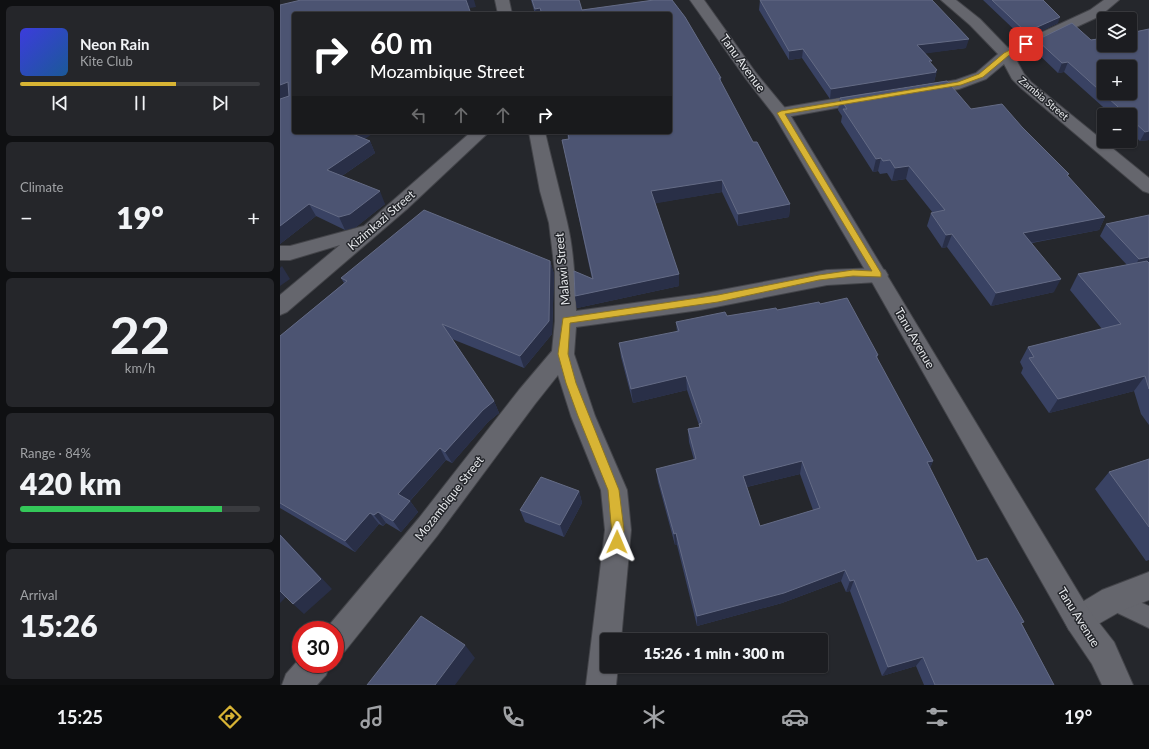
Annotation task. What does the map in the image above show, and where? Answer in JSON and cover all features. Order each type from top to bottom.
[{"type":"street","points":[[502,0],[505,12]]},
{"type":"street","name":"Tanu Avenue","points":[[697,0],[751,76],[781,113],[878,275],[1079,620],[1103,653],[1118,685]]},
{"type":"street","name":"Zambia Street","points":[[948,0],[975,22],[1006,54],[1017,76],[1026,85],[1110,153],[1149,187]]},
{"type":"street","points":[[908,92],[959,84],[981,76],[1006,54],[1095,13],[1112,0]]},
{"type":"street","points":[[781,113],[887,95]]},
{"type":"street","name":"Kizimkazi Street","points":[[280,307],[479,134]]},
{"type":"street","name":"Malawi Street","points":[[537,134],[549,191],[558,223],[565,272],[566,321],[563,354],[571,383],[583,416],[614,490],[618,530],[601,685]]},
{"type":"street","points":[[280,253],[290,253],[320,243],[369,231]]},
{"type":"street","points":[[566,321],[706,300],[819,278],[853,273],[878,275]]},
{"type":"street","name":"Mozambique Street","points":[[344,630],[428,527],[527,397],[563,354]]},
{"type":"street","points":[[1079,620],[1112,600],[1149,586]]},
{"type":"street","points":[[297,685],[308,673]]},
{"type":"lane","points":[[1112,600],[1149,617]]},
{"type":"building","points":[[301,0],[466,0],[470,12],[292,12],[292,134],[352,134],[370,141],[327,170],[380,191],[350,214],[339,217],[309,204],[280,226],[280,99],[289,96],[288,82],[280,85],[280,5]]},
{"type":"building","points":[[532,0],[579,0],[582,10],[654,0],[672,0],[685,17],[721,78],[719,78],[753,142],[757,142],[790,204],[738,214],[722,180],[651,191],[679,274],[575,296],[574,271],[593,279],[562,140],[569,139],[568,134],[672,134],[672,12],[541,12],[540,8],[535,9]]},
{"type":"building","points":[[760,0],[932,0],[969,39],[917,45],[932,61],[929,61],[937,70],[935,71],[936,72],[831,89],[803,49],[789,51]]},
{"type":"building","points":[[992,0],[1043,0],[1060,17],[1026,32]]},
{"type":"building","points":[[1072,23],[1091,40],[1097,39],[1097,52],[1137,52],[1137,32],[1149,29],[1149,131],[1145,132],[1137,125],[1137,108],[1119,108],[1110,100],[1137,100],[1137,60],[1097,60],[1097,88],[1068,62],[1062,63],[1037,40]]},
{"type":"building","points":[[947,81],[971,109],[1002,104],[1022,127],[1069,174],[1067,175],[1105,217],[1023,233],[1061,279],[996,293],[952,234],[946,235],[931,213],[945,210],[909,166],[895,168],[890,160],[883,161],[881,158],[876,159],[843,109],[847,109],[840,98]]},
{"type":"building","points":[[424,210],[550,261],[549,321],[520,356],[442,324],[494,401],[483,410],[445,452],[440,448],[398,494],[410,501],[393,521],[378,512],[374,515],[370,513],[345,541],[280,503],[280,336],[347,281],[341,278]]},
{"type":"building","points":[[1149,215],[1149,257],[1139,259],[1106,224]]},
{"type":"building","points":[[1147,261],[1149,263],[1149,389],[1145,376],[1058,399],[1029,358],[1034,357],[1028,347],[1121,324],[1078,274]]},
{"type":"building","points":[[847,298],[878,355],[876,356],[933,461],[927,462],[977,561],[987,558],[1024,622],[1021,623],[1054,685],[935,685],[923,657],[888,667],[854,580],[850,581],[845,570],[784,593],[697,616],[676,533],[674,534],[656,469],[696,459],[688,429],[700,427],[699,424],[702,423],[686,376],[631,389],[619,343],[679,331],[676,322],[725,312],[727,316],[776,308],[777,310],[819,302],[820,304]],"holes":[[[802,461],[820,508],[760,526],[743,476]]]},
{"type":"building","points":[[1149,459],[1149,527],[1109,472]]},
{"type":"building","points":[[541,477],[579,491],[560,525],[520,510]]},
{"type":"building","points":[[280,535],[321,579],[293,604],[280,591]]},
{"type":"building","points":[[421,616],[465,645],[435,685],[367,685]]},
{"type":"route","points":[[617,542],[618,530],[614,490],[583,416],[571,383],[563,354],[566,321],[743,294],[819,278],[853,273],[878,275],[781,113],[865,98],[959,84],[981,76],[1006,54],[1026,44]]}]
